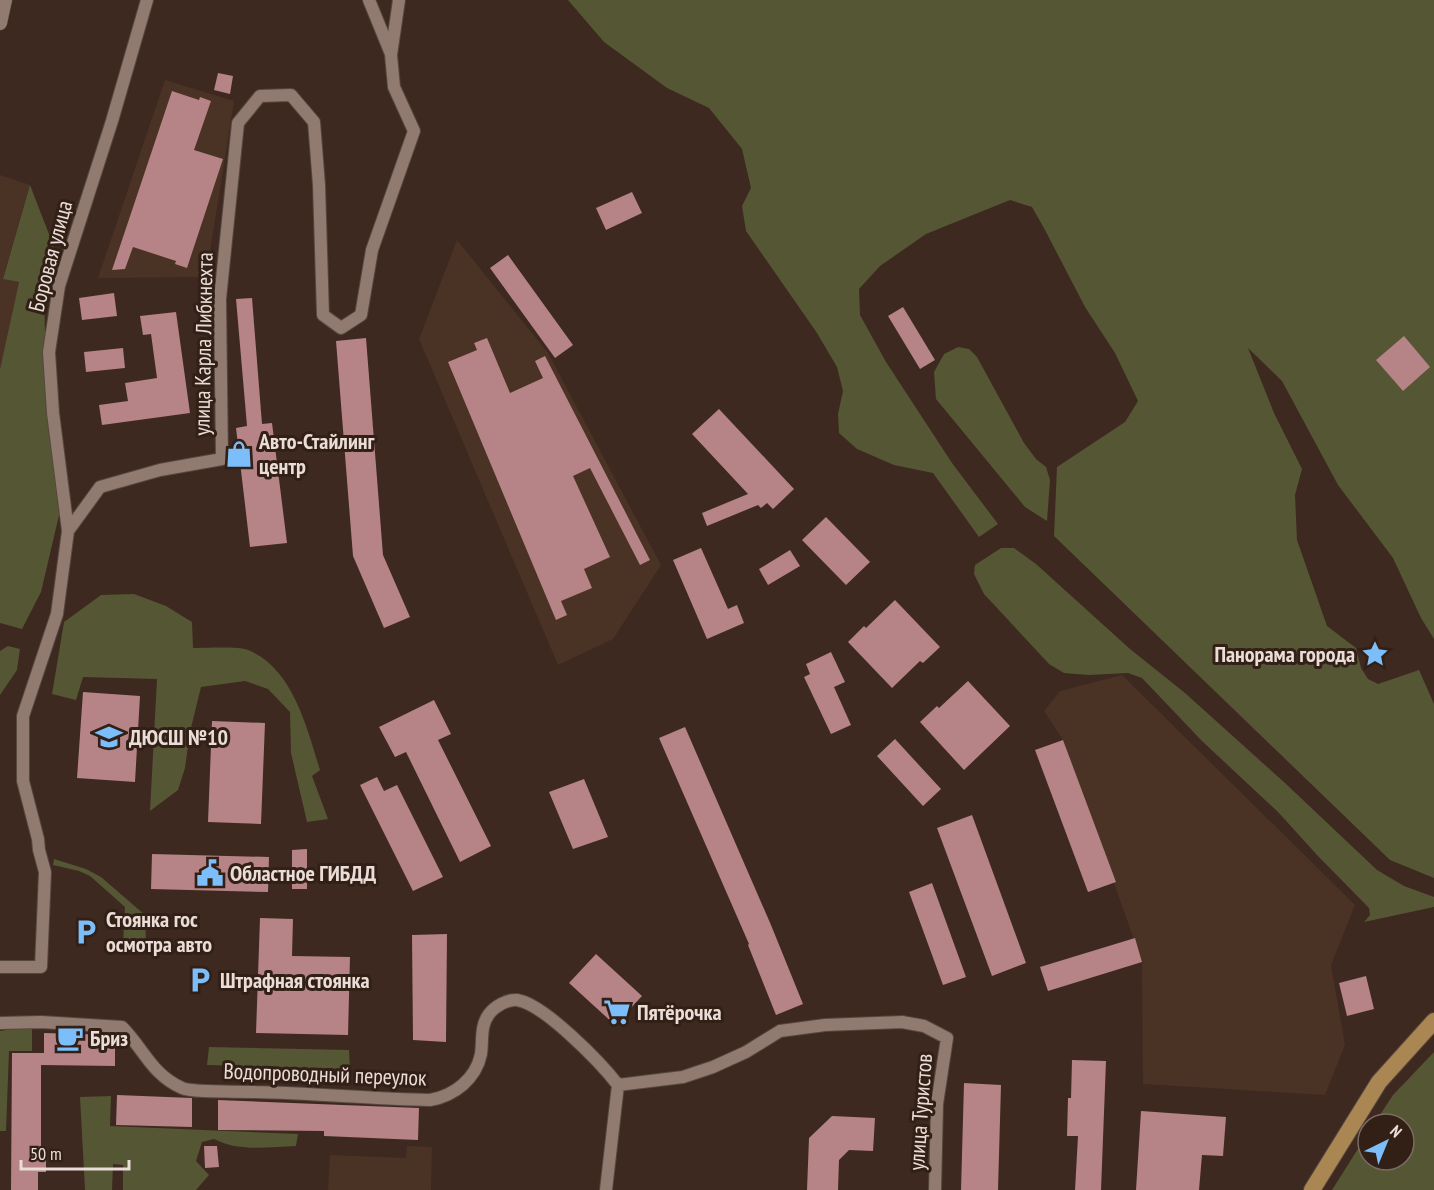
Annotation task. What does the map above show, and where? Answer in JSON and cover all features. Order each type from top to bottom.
[{"type":"main road","points":[[1312,1190],[1379,1082],[1434,1021]]},
{"type":"street","points":[[0,23],[6,0]]},
{"type":"street","name":"Боровая улица","points":[[68,531],[53,413],[49,352],[59,286],[109,131],[147,0]]},
{"type":"street","points":[[369,0],[391,55]]},
{"type":"street","points":[[391,55],[399,0]]},
{"type":"street","name":"улица Карла Либкнехта","points":[[0,967],[41,967],[45,872],[23,781],[23,716],[57,614],[68,531],[100,487],[160,470],[222,459],[220,299],[238,123],[260,96],[291,95],[314,122],[320,185],[323,315],[341,328],[361,315],[372,250],[414,131],[394,87],[391,55]]},
{"type":"street","name":"Водопроводный переулок","points":[[0,1023],[40,1022],[122,1027],[161,1076],[184,1089],[430,1100],[444,1098],[460,1088],[472,1074],[481,1054],[481,1036],[490,1013],[504,1002],[515,999],[533,1004],[604,1067],[618,1086]]},
{"type":"street","name":"улица Туристов","points":[[618,1086],[683,1077],[713,1067],[746,1052],[780,1031],[825,1025],[902,1022],[924,1026],[947,1038],[937,1104],[935,1190]]},
{"type":"street","points":[[606,1190],[618,1086]]},
{"type":"shaded area","points":[[165,80],[234,101],[206,277],[98,278]]},
{"type":"shaded area","points":[[0,175],[30,185],[3,278],[19,282],[0,369]]},
{"type":"shaded area","points":[[457,240],[548,353],[661,565],[613,639],[558,665],[419,339]]},
{"type":"shaded area","points":[[1122,675],[1355,905],[1331,965],[1345,1045],[1325,1095],[1143,1084],[1142,962],[1063,740],[1044,711],[1060,691]]},
{"type":"shaded area","points":[[407,1146],[432,1147],[431,1190],[328,1190],[330,1155],[406,1158]]},
{"type":"green space","points":[[568,0],[1434,0],[1434,639],[1421,618],[1393,558],[1338,485],[1282,381],[1248,348],[1274,413],[1302,469],[1295,495],[1297,540],[1327,626],[1356,648],[1361,668],[1368,679],[1378,684],[1419,670],[1434,704],[1434,878],[1390,860],[1054,536],[1057,467],[1125,422],[1138,401],[1115,353],[1085,307],[1032,207],[1010,200],[926,234],[880,266],[859,289],[860,315],[886,362],[952,463],[998,524],[979,537],[933,473],[894,465],[857,449],[839,433],[838,414],[843,391],[837,367],[817,333],[746,231],[742,206],[751,188],[742,149],[709,108],[667,88],[604,42]]},
{"type":"green space","points":[[30,185],[57,255],[44,286],[46,382],[60,511],[41,592],[22,629],[0,623],[0,369],[19,282],[3,279]]},
{"type":"green space","points":[[958,347],[969,349],[977,357],[1024,443],[1036,459],[1046,467],[1050,480],[1047,521],[1025,507],[936,399],[934,372],[944,354]]},
{"type":"green space","points":[[1001,548],[1014,548],[1036,564],[1130,649],[1185,693],[1377,870],[1404,886],[1434,897],[1434,907],[1364,922],[1370,915],[1369,908],[1278,812],[1202,741],[1142,678],[1128,673],[1089,675],[1064,673],[1049,664],[984,594],[974,574],[975,565]]},
{"type":"green space","points":[[134,594],[166,606],[192,622],[193,648],[248,650],[276,670],[296,701],[310,736],[320,770],[312,776],[328,819],[307,822],[291,753],[290,712],[268,689],[245,681],[201,687],[190,732],[185,768],[178,790],[150,811],[157,679],[83,677],[76,700],[52,694],[64,622],[101,595]]},
{"type":"green space","points":[[8,646],[20,649],[17,670],[0,695],[0,651]]},
{"type":"green space","points":[[54,859],[86,869],[101,877],[145,915],[146,943],[123,944],[125,907],[90,876],[53,865]]},
{"type":"green space","points":[[18,1028],[32,1029],[32,1051],[9,1051],[6,1131],[0,1131],[0,1031]]},
{"type":"green space","points":[[209,1047],[349,1050],[350,1069],[207,1065]]},
{"type":"green space","points":[[1434,1052],[1434,1190],[1332,1190],[1356,1152],[1356,1172],[1416,1172],[1416,1112],[1382,1112],[1393,1095]]},
{"type":"green space","points":[[111,1096],[110,1126],[298,1134],[296,1146],[244,1147],[214,1139],[202,1142],[196,1161],[209,1175],[196,1190],[123,1190],[123,1165],[113,1164],[112,1190],[85,1190],[80,1097]]},
{"type":"building","points":[[218,73],[233,76],[230,94],[214,90]]},
{"type":"building","points":[[172,91],[199,100],[200,97],[211,101],[194,150],[223,159],[187,268],[175,264],[176,261],[133,247],[125,269],[112,270]]},
{"type":"building","points":[[632,192],[642,213],[606,230],[596,208]]},
{"type":"building","points":[[508,255],[573,345],[555,358],[490,268]]},
{"type":"building","points":[[114,293],[117,316],[82,320],[79,298]]},
{"type":"building","points":[[252,298],[262,424],[272,423],[287,543],[250,547],[236,428],[247,426],[236,299]]},
{"type":"building","points":[[903,307],[935,360],[920,369],[888,316]]},
{"type":"building","points":[[176,312],[190,413],[102,425],[99,405],[128,401],[125,383],[157,378],[151,334],[143,335],[140,316]]},
{"type":"building","points":[[1404,336],[1430,367],[1403,391],[1376,360]]},
{"type":"building","points":[[366,338],[383,555],[410,617],[384,628],[353,556],[336,341]]},
{"type":"building","points":[[487,338],[510,393],[543,378],[535,361],[545,356],[650,560],[640,565],[590,468],[573,476],[610,557],[584,569],[592,588],[561,601],[567,615],[556,620],[448,362],[477,350],[474,343]]},
{"type":"building","points":[[123,348],[125,368],[86,372],[84,352]]},
{"type":"building","points":[[719,409],[794,489],[773,509],[767,503],[761,508],[758,505],[707,526],[702,513],[748,494],[692,434]]},
{"type":"building","points":[[826,517],[870,562],[846,585],[802,540]]},
{"type":"building","points":[[701,548],[728,609],[737,605],[744,623],[707,639],[673,560]]},
{"type":"building","points":[[790,550],[800,566],[768,585],[759,569]]},
{"type":"building","points":[[895,600],[940,647],[923,663],[920,661],[892,688],[848,642]]},
{"type":"building","points":[[831,652],[845,682],[834,687],[851,725],[831,734],[804,677],[810,674],[806,664]]},
{"type":"building","points":[[968,681],[1010,726],[964,770],[920,722]]},
{"type":"building","name":"ДЮСШ №10","points":[[83,692],[140,696],[135,782],[77,778]]},
{"type":"building","points":[[434,700],[451,734],[438,740],[491,846],[460,862],[406,752],[395,757],[379,727]]},
{"type":"building","points":[[212,721],[265,723],[261,824],[208,822]]},
{"type":"building","points":[[685,727],[803,1004],[776,1015],[749,944],[659,738]]},
{"type":"building","points":[[895,739],[941,789],[923,806],[877,756]]},
{"type":"building","points":[[1063,740],[1116,882],[1088,892],[1035,750]]},
{"type":"building","points":[[377,777],[384,791],[397,785],[443,877],[413,891],[360,785]]},
{"type":"building","points":[[584,779],[608,837],[573,849],[549,792]]},
{"type":"building","points":[[972,815],[1026,963],[992,976],[937,828]]},
{"type":"building","points":[[307,849],[307,889],[292,889],[292,850]]},
{"type":"building","name":"Областное ГИБДД","points":[[152,854],[269,857],[268,892],[151,889]]},
{"type":"building","points":[[932,883],[966,977],[943,985],[909,892]]},
{"type":"building","points":[[260,918],[293,919],[292,956],[350,957],[348,1035],[256,1033]]},
{"type":"building","points":[[447,934],[446,1042],[413,1040],[412,935]]},
{"type":"building","points":[[1135,938],[1142,962],[1048,991],[1040,967]]},
{"type":"building","points":[[596,954],[642,996],[615,1025],[569,983]]},
{"type":"building","points":[[1366,976],[1374,1009],[1347,1016],[1339,983]]},
{"type":"building","points":[[44,1033],[115,1035],[115,1066],[41,1065],[41,1148],[46,1148],[46,1172],[38,1172],[38,1190],[11,1190],[12,1053],[44,1053]]},
{"type":"building","points":[[1072,1060],[1106,1061],[1101,1190],[1075,1190],[1078,1136],[1067,1136]]},
{"type":"building","points":[[964,1083],[1001,1085],[998,1190],[961,1190]]},
{"type":"building","points":[[117,1095],[192,1098],[192,1127],[116,1125]]},
{"type":"building","points":[[218,1100],[419,1108],[418,1140],[324,1136],[324,1131],[218,1130]]},
{"type":"building","points":[[1141,1111],[1226,1117],[1223,1156],[1202,1155],[1199,1190],[1136,1190]]},
{"type":"building","points":[[832,1116],[875,1118],[873,1151],[849,1150],[839,1160],[838,1190],[807,1190],[809,1138]]},
{"type":"building","points":[[204,1146],[217,1146],[219,1167],[205,1168]]},
{"type":"place","name":"Авто-Стайлинг центр","points":[[239,454]]},
{"type":"place","name":"Панорама города","points":[[1375,654]]},
{"type":"place","name":"ДЮСШ №10","points":[[109,737]]},
{"type":"place","name":"Областное ГИБДД","points":[[210,873]]},
{"type":"place","name":"Стоянка гос осмотра авто","points":[[86,932]]},
{"type":"place","name":"Штрафная стоянка","points":[[200,980]]},
{"type":"place","name":"Пятёрочка","points":[[617,1012]]},
{"type":"place","name":"Бриз","points":[[70,1038]]}]
